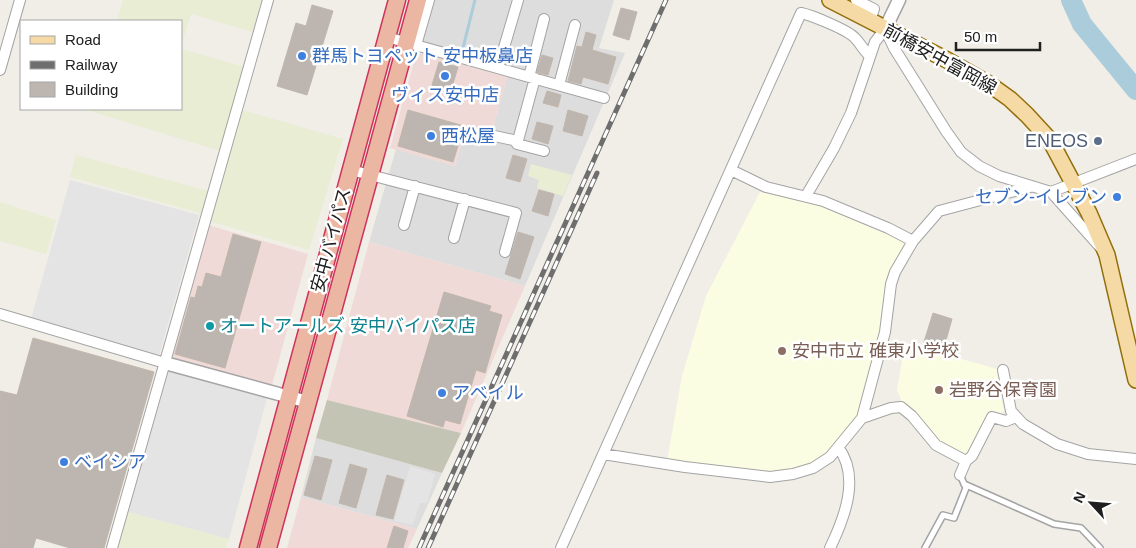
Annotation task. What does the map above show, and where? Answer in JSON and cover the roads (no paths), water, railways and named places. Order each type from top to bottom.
[{"type":"highway","name":"安中バイパス","points":[[248,548],[397,0]]},
{"type":"highway","name":"安中バイパス","points":[[268,548],[370,174],[411,44],[418,0]]},
{"type":"main road","name":"前橋安中富岡線","points":[[830,0],[990,84],[1010,99],[1050,140],[1074,182],[1107,255],[1136,380]]},
{"type":"street","points":[[0,70],[20,0]]},
{"type":"street","points":[[112,548],[268,0]]},
{"type":"street","points":[[411,44],[429,0]]},
{"type":"street","points":[[498,68],[518,0]]},
{"type":"street","points":[[856,0],[874,9],[870,20]]},
{"type":"street","points":[[806,196],[834,148],[851,113],[875,42],[885,29],[899,0]]},
{"type":"street","points":[[562,548],[800,13],[810,15],[854,36],[864,51],[870,56]]},
{"type":"street","points":[[518,142],[544,19]]},
{"type":"street","points":[[559,85],[575,25]]},
{"type":"street","points":[[885,29],[894,48],[961,152],[979,166],[999,176],[1051,192],[1107,255]]},
{"type":"street","points":[[386,37],[604,98]]},
{"type":"street","points":[[490,134],[544,151]]},
{"type":"street","points":[[1051,192],[1136,159]]},
{"type":"street","points":[[351,170],[516,214],[505,252]]},
{"type":"street","points":[[731,170],[766,187],[823,201],[888,228],[913,241]]},
{"type":"street","points":[[404,225],[415,186]]},
{"type":"street","points":[[603,454],[685,467],[770,477],[793,474],[813,468],[830,457],[862,418],[885,332],[891,284],[895,272],[913,241],[939,211],[1031,186]]},
{"type":"street","points":[[454,238],[465,199]]},
{"type":"street","points":[[0,314],[165,363],[308,402]]},
{"type":"street","points":[[1003,370],[1011,411],[1023,424],[1057,444],[1088,454],[1136,459]]},
{"type":"street","points":[[862,418],[890,408],[901,407],[912,416],[936,446],[966,461]]},
{"type":"street","points":[[962,479],[966,461],[972,456],[992,417],[1006,422],[1016,417]]},
{"type":"street","points":[[830,548],[842,522],[849,484],[845,456],[838,448]]},
{"type":"lane","points":[[925,548],[942,515],[954,518],[966,488],[962,479]]},
{"type":"lane","points":[[962,479],[1054,524],[1081,528],[1100,548]]},
{"type":"waterway","points":[[462,52],[475,0]]},
{"type":"waterway","points":[[1071,0],[1082,24],[1136,90]]},
{"type":"railway","points":[[419,548],[666,0]]},
{"type":"railway","points":[[428,548],[597,173]]},
{"type":"place","name":"群馬トヨペット 安中板鼻店","points":[[302,56]]},
{"type":"place","name":"ヴィス安中店","points":[[445,76]]},
{"type":"place","name":"西松屋","points":[[431,136]]},
{"type":"place","name":"ENEOS","points":[[1098,141]]},
{"type":"place","name":"セブン-イレブン","points":[[1117,197]]},
{"type":"place","name":"オートアールズ 安中バイパス店","points":[[210,326]]},
{"type":"place","name":"安中市立 碓東小学校","points":[[782,351]]},
{"type":"place","name":"岩野谷保育園","points":[[939,390]]},
{"type":"place","name":"アベイル","points":[[442,393]]},
{"type":"place","name":"ベイシア","points":[[64,462]]}]
